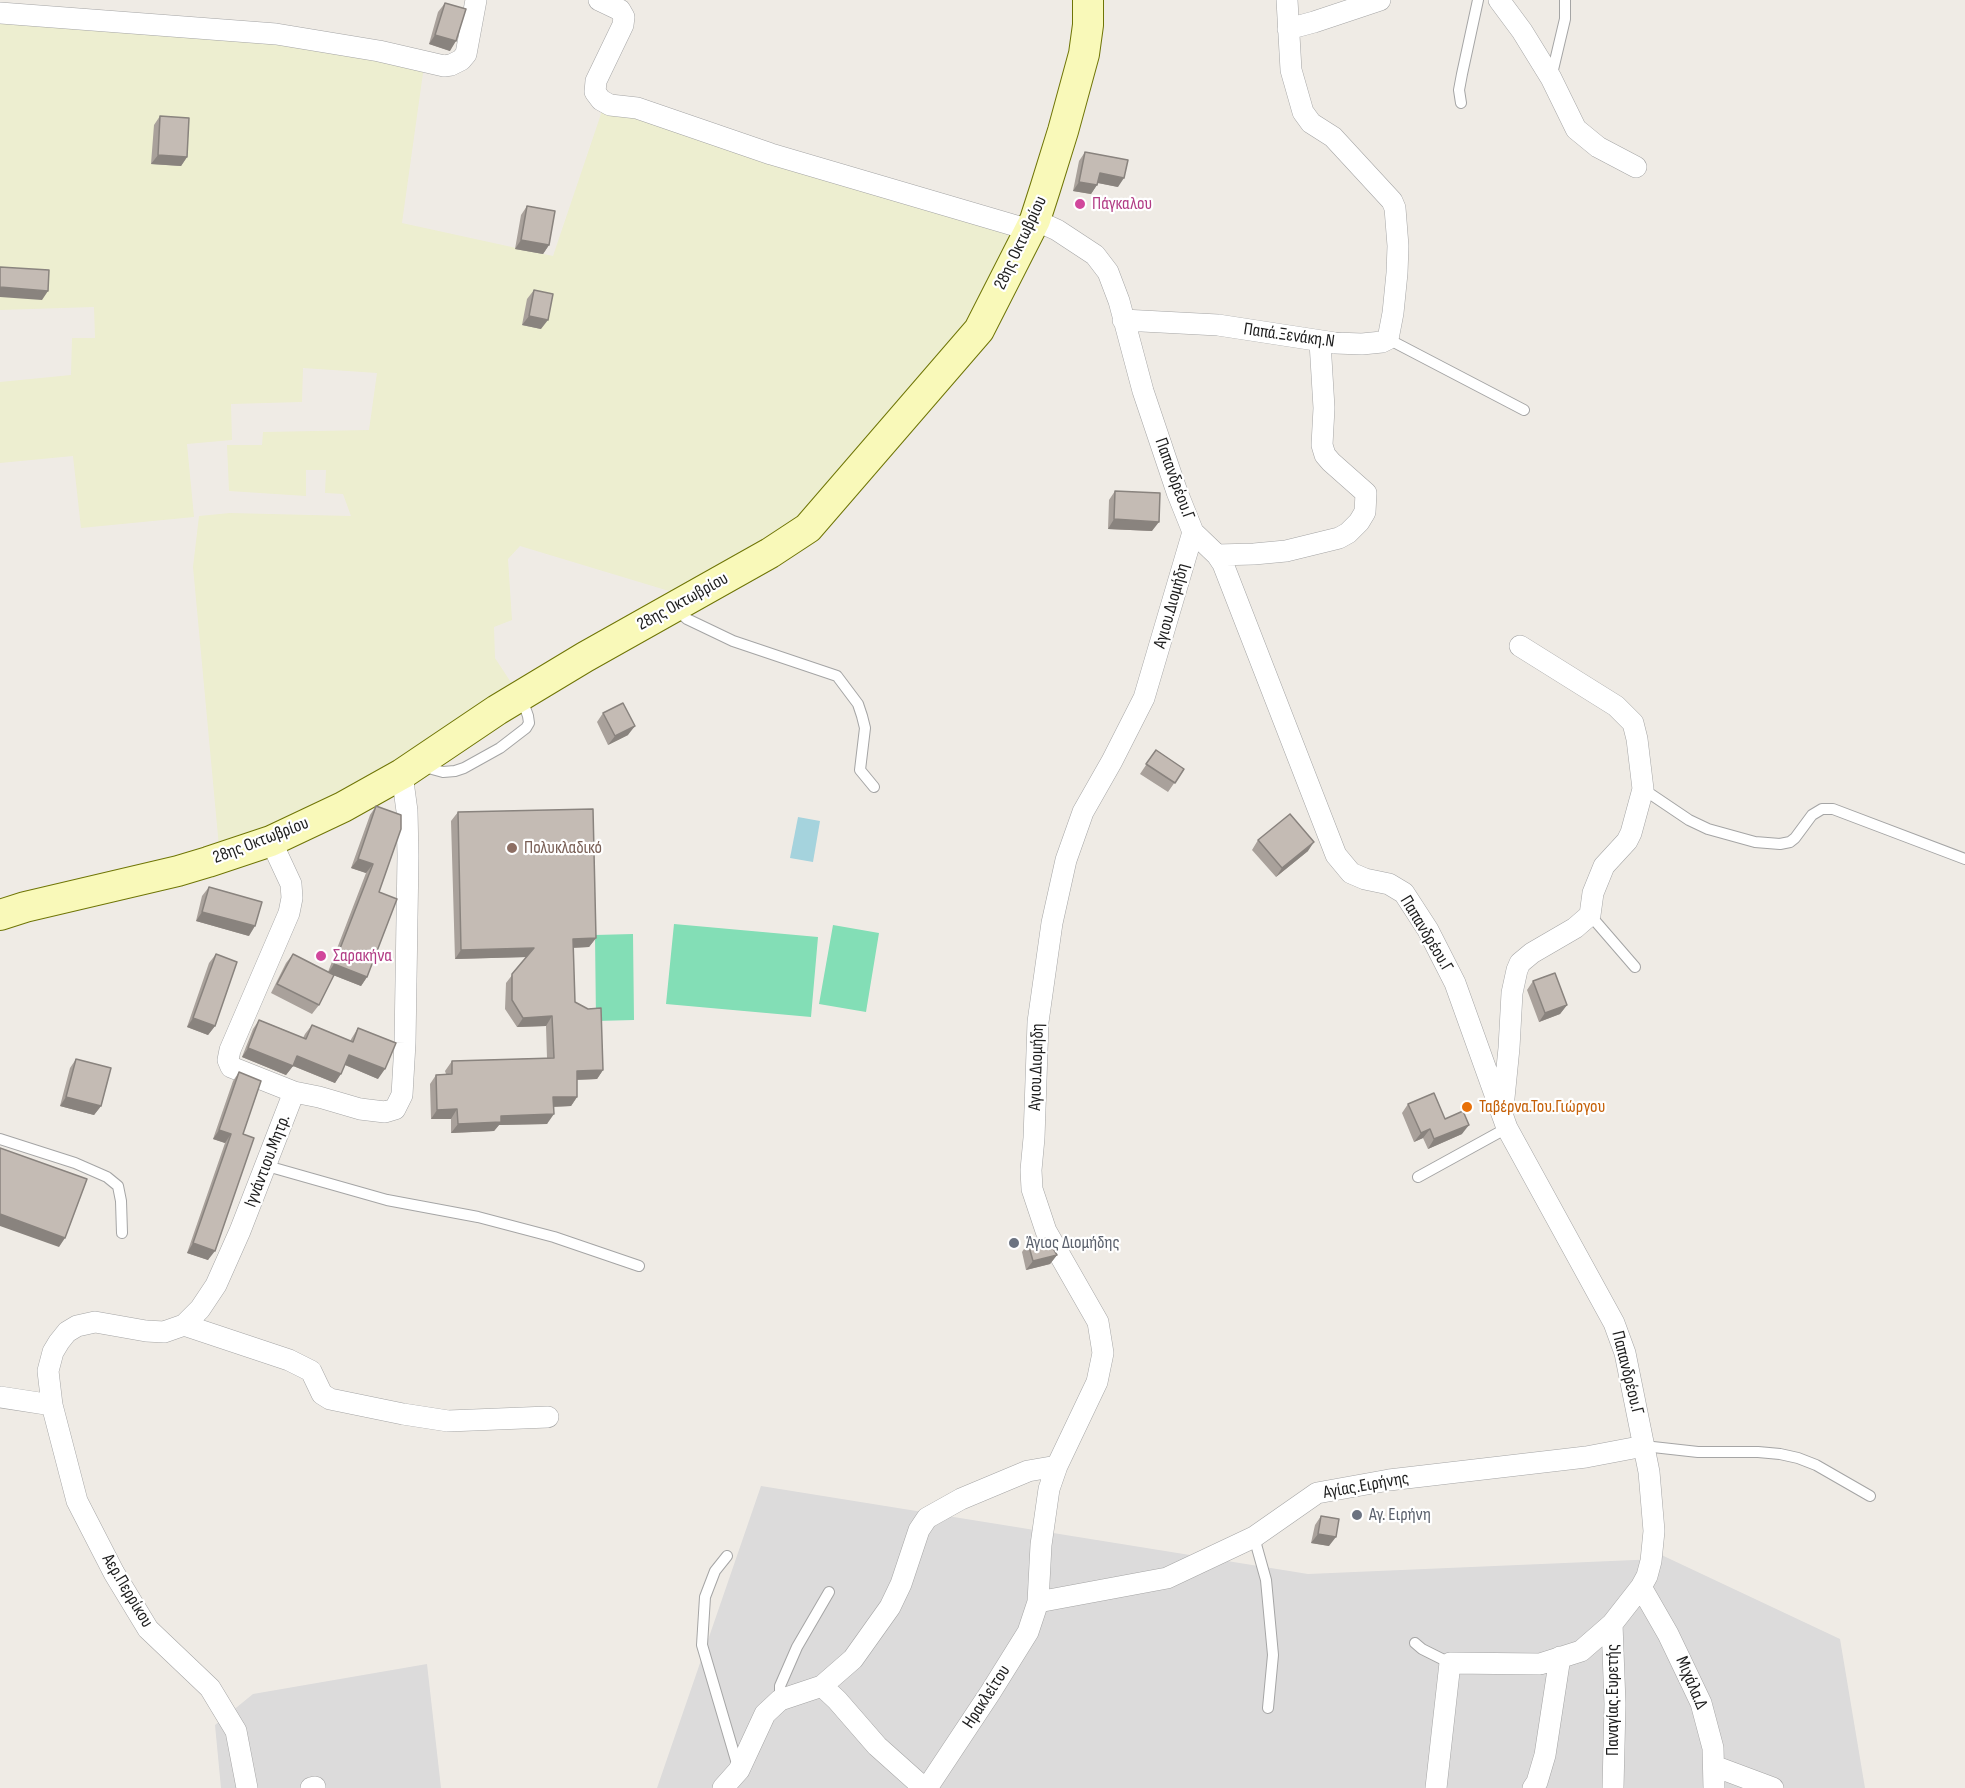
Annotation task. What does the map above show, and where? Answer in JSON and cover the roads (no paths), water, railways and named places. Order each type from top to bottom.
[{"type":"main road","name":"28ης Οκτωβρίου","points":[[0,915],[177,871],[271,841],[343,807],[409,770],[520,696],[770,553],[801,532],[817,518],[980,330],[1033,225],[1063,131],[1084,54],[1088,25],[1088,0]]},
{"type":"street","points":[[0,13],[276,34],[378,51],[444,66],[451,65],[466,54],[476,0]]},
{"type":"street","name":"Παπανδρέου.Γ","points":[[598,0],[620,10],[624,17],[623,26],[596,81],[595,92],[601,100],[610,105],[637,108],[771,154],[1057,230],[1103,263],[1112,279],[1143,391],[1177,492],[1193,532],[1223,564],[1336,855],[1351,873],[1400,890],[1412,903],[1455,983],[1505,1120],[1614,1323],[1625,1353],[1652,1494],[1654,1530],[1651,1561],[1641,1587]]},
{"type":"street","points":[[1287,0],[1291,70],[1303,112],[1317,127],[1333,137],[1392,201],[1395,208],[1398,237],[1397,273],[1388,339]]},
{"type":"street","points":[[1288,28],[1314,22],[1380,0]]},
{"type":"street","points":[[1499,0],[1551,78],[1576,129],[1598,147],[1636,167]]},
{"type":"street","name":"Παπά.Ξενάκη.Ν","points":[[1123,320],[1218,325],[1320,342],[1362,344],[1382,342],[1388,339]]},
{"type":"street","points":[[1217,555],[1286,551],[1338,538],[1348,533],[1365,512],[1366,493],[1330,462],[1322,445],[1324,408],[1320,342]]},
{"type":"street","name":"Αγιου.Διομήδη","points":[[1038,1602],[1038,1578],[1049,1489],[1057,1466],[1097,1382],[1103,1344],[1098,1322],[1046,1231],[1032,1189],[1038,1022],[1052,923],[1066,860],[1083,812],[1144,698],[1193,532]]},
{"type":"street","points":[[1505,1120],[1512,993],[1517,970],[1520,963],[1532,953],[1575,928],[1590,915],[1593,893],[1604,866],[1627,841],[1643,789],[1633,723],[1616,706],[1520,646]]},
{"type":"street","points":[[294,1092],[360,1109],[385,1112],[395,1109],[402,1095],[406,996],[409,770]]},
{"type":"street","name":"Ιγνάντιου.Μητρ.","points":[[184,1325],[200,1309],[216,1285],[267,1166],[294,1092],[231,1067],[228,1060],[230,1050],[289,913],[292,898],[291,884],[271,841]]},
{"type":"street","points":[[0,1397],[52,1405],[48,1371],[53,1352],[67,1332],[77,1326],[95,1322],[165,1332],[184,1325],[290,1360],[311,1371],[322,1394],[330,1399],[403,1414],[448,1420],[548,1417]]},
{"type":"street","name":"Αερ.Περρίκου","points":[[52,1405],[77,1501],[131,1604],[148,1629],[210,1688],[236,1731],[247,1788]]},
{"type":"street","name":"Αγίας.Ειρήνης","points":[[1038,1602],[1167,1578],[1254,1537],[1317,1493],[1389,1480],[1586,1457],[1644,1446]]},
{"type":"street","points":[[723,1788],[739,1770],[765,1714],[780,1700],[822,1686],[854,1659],[890,1607],[901,1584],[919,1530],[927,1518],[961,1499],[1028,1470],[1057,1466]]},
{"type":"street","name":"Παναγίας.Ευρετής","points":[[1612,1788],[1615,1704],[1612,1624],[1641,1587]]},
{"type":"street","name":"Μιχάλα.Δ","points":[[1641,1587],[1668,1634],[1701,1702],[1711,1739],[1714,1788]]},
{"type":"street","name":"Ηρακλείτου","points":[[925,1788],[990,1693],[1028,1632],[1038,1602]]},
{"type":"street","points":[[1436,1788],[1450,1663],[1540,1664],[1581,1651],[1612,1624]]},
{"type":"street","points":[[1533,1788],[1545,1755],[1560,1657]]},
{"type":"street","points":[[822,1686],[877,1746],[925,1788]]},
{"type":"street","points":[[1714,1766],[1773,1788]]},
{"type":"lane","points":[[1461,102],[1459,90],[1478,0]]},
{"type":"lane","points":[[1551,78],[1565,19],[1566,0]]},
{"type":"lane","points":[[1388,339],[1524,410]]},
{"type":"lane","points":[[674,607],[687,620],[733,641],[837,676],[858,704],[866,728],[860,770],[874,788]]},
{"type":"lane","points":[[1643,789],[1698,824],[1730,836],[1755,842],[1772,844],[1790,842],[1812,815],[1822,809],[1833,809],[1965,859]]},
{"type":"lane","points":[[1590,915],[1635,967]]},
{"type":"lane","points":[[1418,1177],[1505,1120]]},
{"type":"lane","points":[[0,1139],[75,1163],[107,1177],[118,1186],[122,1201],[122,1233]]},
{"type":"lane","points":[[267,1166],[387,1200],[478,1216],[554,1237],[639,1266]]},
{"type":"lane","points":[[1644,1446],[1698,1452],[1758,1452],[1789,1456],[1816,1465],[1870,1496]]},
{"type":"lane","points":[[1254,1537],[1266,1580],[1273,1655],[1268,1707]]},
{"type":"lane","points":[[727,1556],[715,1571],[705,1597],[702,1646],[739,1770]]},
{"type":"lane","points":[[780,1700],[780,1686],[797,1647],[830,1592]]},
{"type":"lane","points":[[1415,1643],[1450,1663]]},
{"type":"water","points":[[798,817],[820,821],[813,862],[790,858]]},
{"type":"place","name":"Πάγκαλου","points":[[1080,204]]},
{"type":"place","name":"Πολυκλαδικό","points":[[512,848]]},
{"type":"place","name":"Σαρακήνα","points":[[321,956]]},
{"type":"place","name":"Ταβέρνα.Του.Γιώργου","points":[[1467,1107]]},
{"type":"place","name":"Άγιος Διομήδης","points":[[1014,1243]]},
{"type":"place","name":"Αγ. Ειρήνη","points":[[1357,1515]]}]
